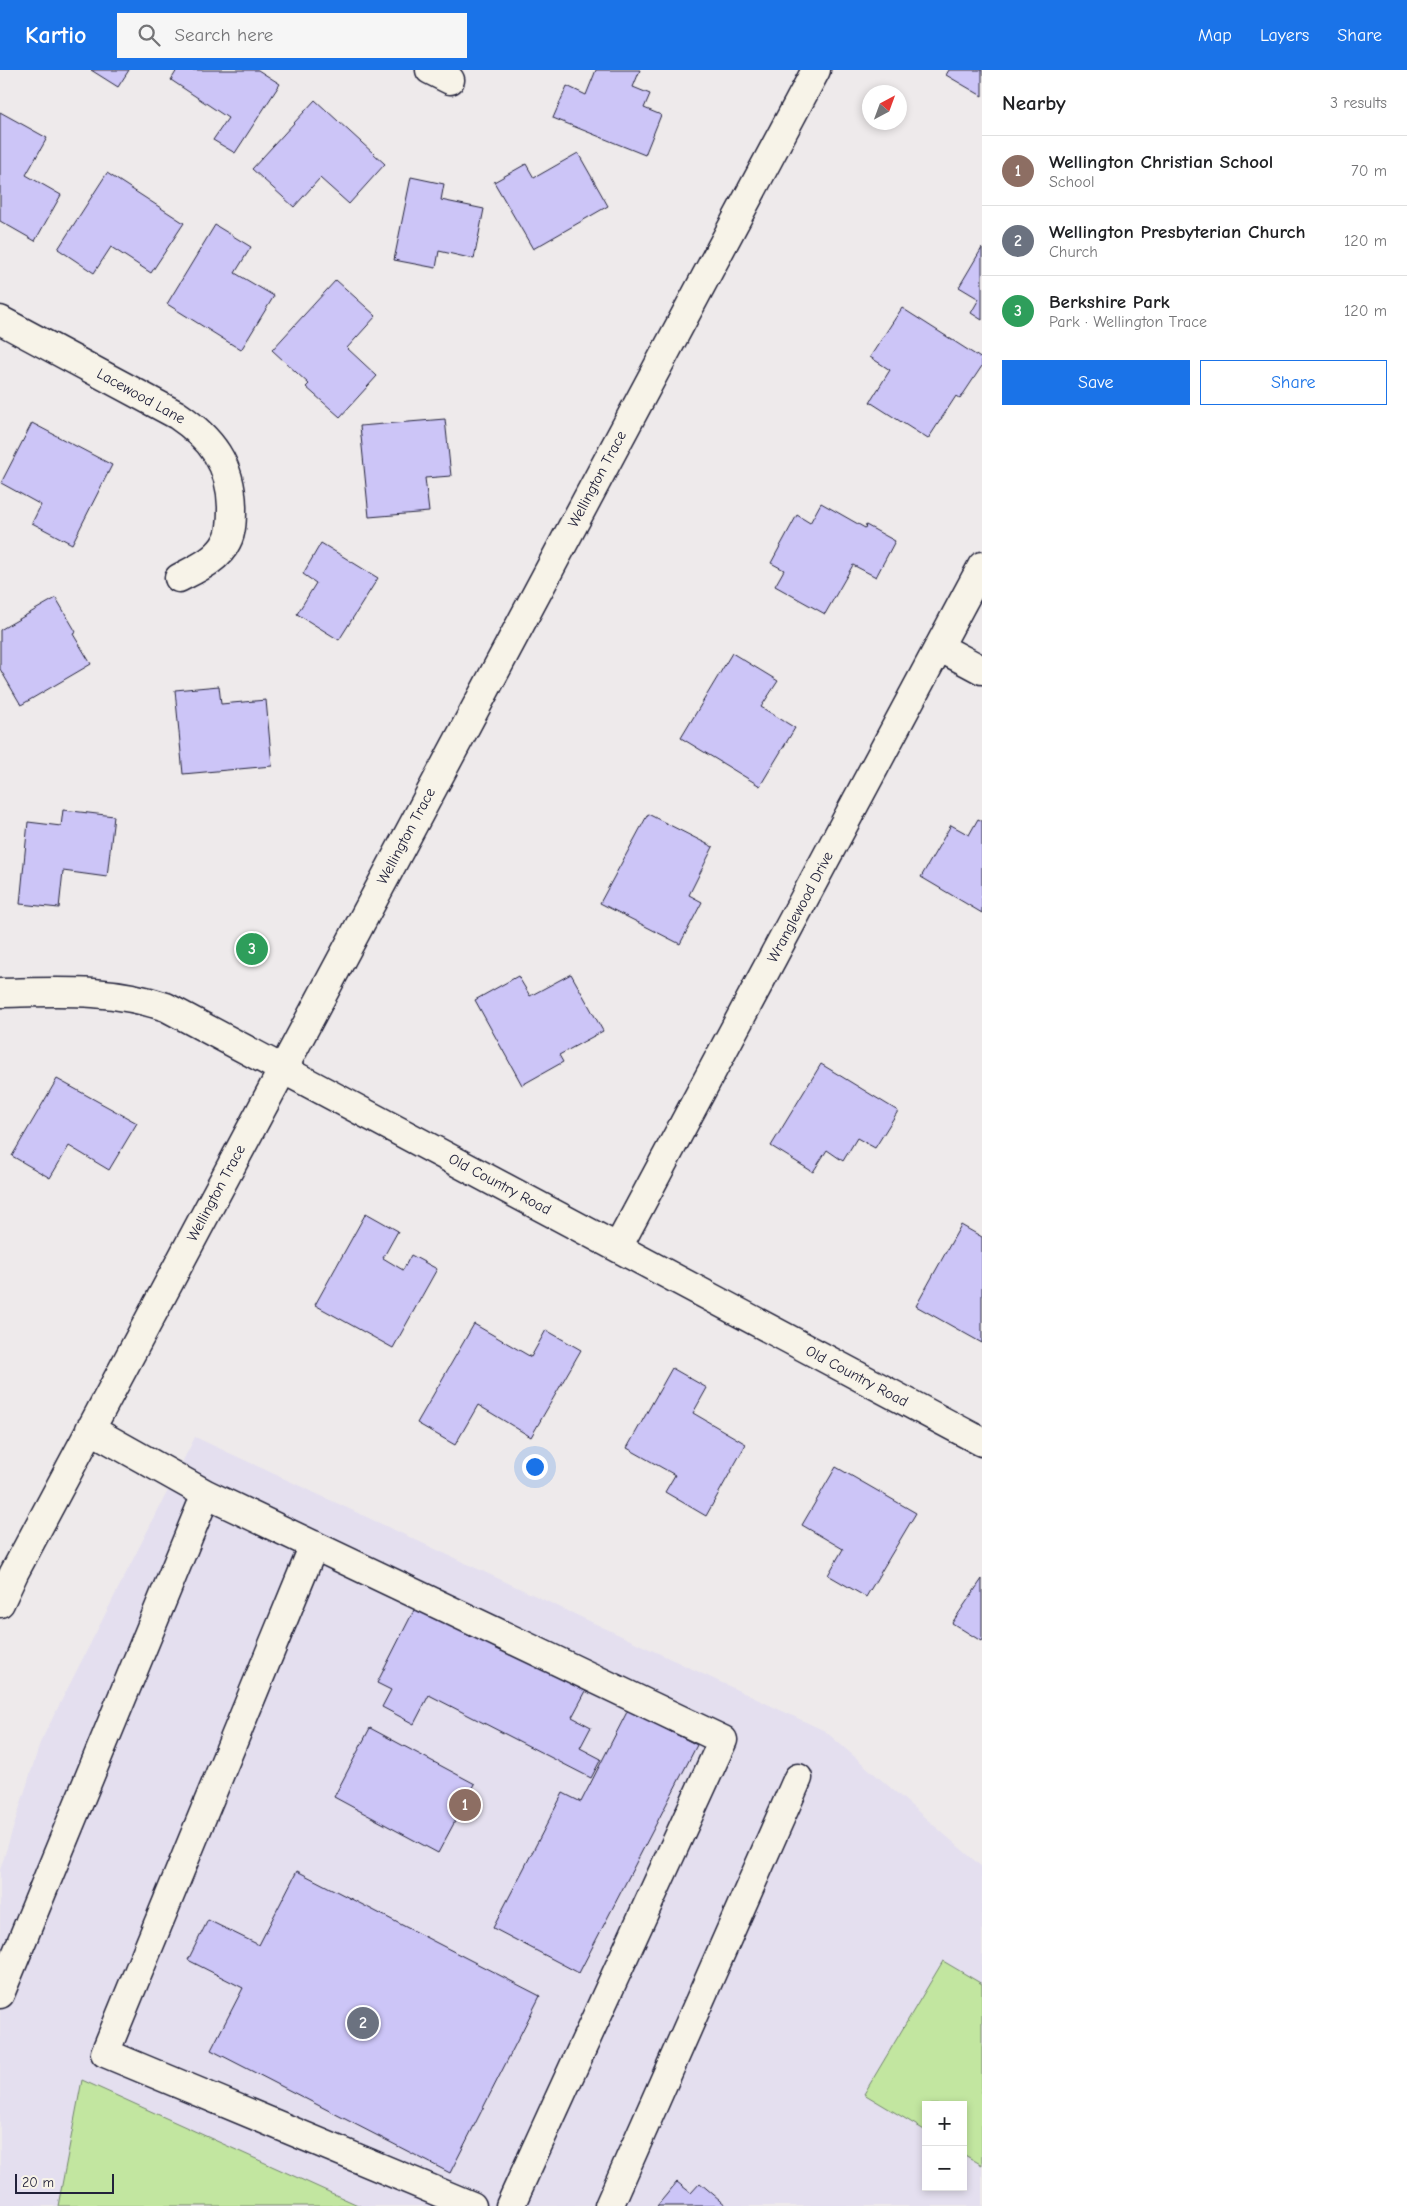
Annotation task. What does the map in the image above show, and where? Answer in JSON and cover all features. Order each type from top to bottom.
[{"type":"street","name":"Wellington Trace","points":[[0,1603],[90,1429],[282,1068],[816,70]]},
{"type":"street","name":"Lacewood Lane","points":[[0,320],[177,414],[196,427],[213,446],[225,468],[232,492],[232,517],[227,541],[209,563],[179,578]]},
{"type":"street","name":"Wranglewood Drive","points":[[618,1247],[982,566]]},
{"type":"street","points":[[939,647],[982,670]]},
{"type":"street","name":"Old Country Road","points":[[0,993],[89,991],[141,999],[166,1007],[982,1442]]},
{"type":"street","points":[[90,1429],[206,1494],[723,1740],[510,2206]]},
{"type":"street","points":[[0,1994],[206,1494]]},
{"type":"street","points":[[314,1545],[105,2053],[472,2206]]},
{"type":"street","points":[[609,2206],[798,1778]]},
{"type":"shaded area","points":[[195,1437],[825,1731],[982,1867],[982,2206],[0,2206],[0,1870],[40,1743]]},
{"type":"green space","points":[[943,1961],[982,1984],[982,2165],[967,2156],[967,2101],[922,2101],[922,2129],[864,2094]]},
{"type":"green space","points":[[82,2080],[360,2206],[58,2206]]},
{"type":"building","points":[[91,70],[129,70],[118,87]]},
{"type":"building","points":[[177,70],[258,70],[280,84],[235,153],[213,140],[228,118],[171,80]]},
{"type":"building","points":[[596,70],[640,70],[633,87],[650,94],[644,108],[661,115],[645,155],[553,118],[567,86],[586,95]]},
{"type":"building","points":[[949,70],[982,70],[982,96],[946,75]]},
{"type":"building","points":[[315,100],[385,164],[349,204],[320,178],[294,207],[252,169]]},
{"type":"building","points":[[0,112],[47,138],[26,175],[61,195],[35,241],[0,221]]},
{"type":"building","points":[[578,153],[608,206],[533,249],[494,182],[526,164],[534,178]]},
{"type":"building","points":[[107,173],[184,223],[151,273],[111,247],[94,273],[58,249]]},
{"type":"building","points":[[411,177],[444,184],[441,200],[484,209],[474,259],[439,251],[436,268],[394,260]]},
{"type":"building","points":[[215,225],[251,247],[235,273],[274,296],[241,350],[167,304]]},
{"type":"building","points":[[982,248],[982,320],[971,313],[979,299],[959,287]]},
{"type":"building","points":[[336,280],[376,316],[347,348],[377,376],[340,417],[306,387],[309,384],[272,350]]},
{"type":"building","points":[[902,308],[982,359],[982,366],[960,399],[956,396],[928,439],[870,402],[890,370],[870,357]]},
{"type":"building","points":[[445,419],[451,476],[425,478],[429,512],[369,517],[360,426]]},
{"type":"building","points":[[32,423],[112,465],[72,544],[32,523],[41,505],[1,483]]},
{"type":"building","points":[[821,503],[865,528],[866,525],[895,541],[876,577],[853,565],[825,614],[775,586],[784,570],[771,563],[797,515],[810,523]]},
{"type":"building","points":[[321,543],[378,578],[339,640],[297,614],[316,583],[303,574]]},
{"type":"building","points":[[56,598],[76,632],[73,634],[91,664],[21,705],[0,669],[0,630]]},
{"type":"building","points":[[732,653],[778,681],[761,707],[795,728],[760,786],[681,738]]},
{"type":"building","points":[[219,686],[221,704],[266,700],[272,766],[183,774],[175,690]]},
{"type":"building","points":[[63,810],[114,816],[107,877],[63,871],[59,908],[20,904],[28,822],[61,826]]},
{"type":"building","points":[[648,814],[713,847],[689,895],[702,902],[680,944],[600,903]]},
{"type":"building","points":[[978,819],[982,821],[982,913],[921,877],[951,825],[969,835]]},
{"type":"building","points":[[571,974],[603,1031],[559,1055],[563,1062],[522,1085],[475,1000],[518,976],[530,996]]},
{"type":"building","points":[[821,1064],[898,1111],[875,1148],[857,1138],[843,1161],[827,1150],[813,1172],[771,1146]]},
{"type":"building","points":[[57,1079],[137,1123],[109,1170],[69,1146],[50,1178],[12,1156]]},
{"type":"building","points":[[366,1213],[398,1231],[383,1258],[403,1270],[411,1255],[437,1269],[393,1348],[315,1305]]},
{"type":"building","points":[[961,1225],[982,1237],[982,1343],[916,1306]]},
{"type":"building","points":[[474,1324],[531,1357],[546,1330],[581,1350],[531,1437],[478,1405],[455,1445],[417,1423]]},
{"type":"building","points":[[672,1368],[707,1388],[693,1413],[746,1444],[706,1516],[665,1492],[675,1475],[627,1448]]},
{"type":"building","points":[[836,1467],[916,1513],[866,1597],[828,1575],[843,1549],[802,1525]]},
{"type":"building","points":[[982,1579],[982,1639],[981,1641],[952,1623]]},
{"type":"building","points":[[417,1604],[586,1691],[572,1717],[591,1727],[580,1748],[601,1759],[591,1778],[429,1695],[414,1724],[382,1707],[391,1690],[377,1683]]},
{"type":"building","points":[[628,1710],[697,1745],[579,1973],[493,1928],[563,1793],[581,1802]]},
{"type":"building","points":[[370,1728],[475,1784],[438,1853],[334,1797]]},
{"type":"building","points":[[297,1871],[540,1996],[450,2173],[211,2050],[243,1988],[188,1960],[208,1920],[259,1945]]},
{"type":"building","points":[[677,2182],[691,2193],[700,2183],[727,2206],[657,2206]]},
{"type":"place","name":"Berkshire Park","points":[[252,949]]},
{"type":"place","name":"Wellington Christian School","points":[[465,1805]]},
{"type":"place","name":"Wellington Presbyterian Church","points":[[363,2023]]}]
